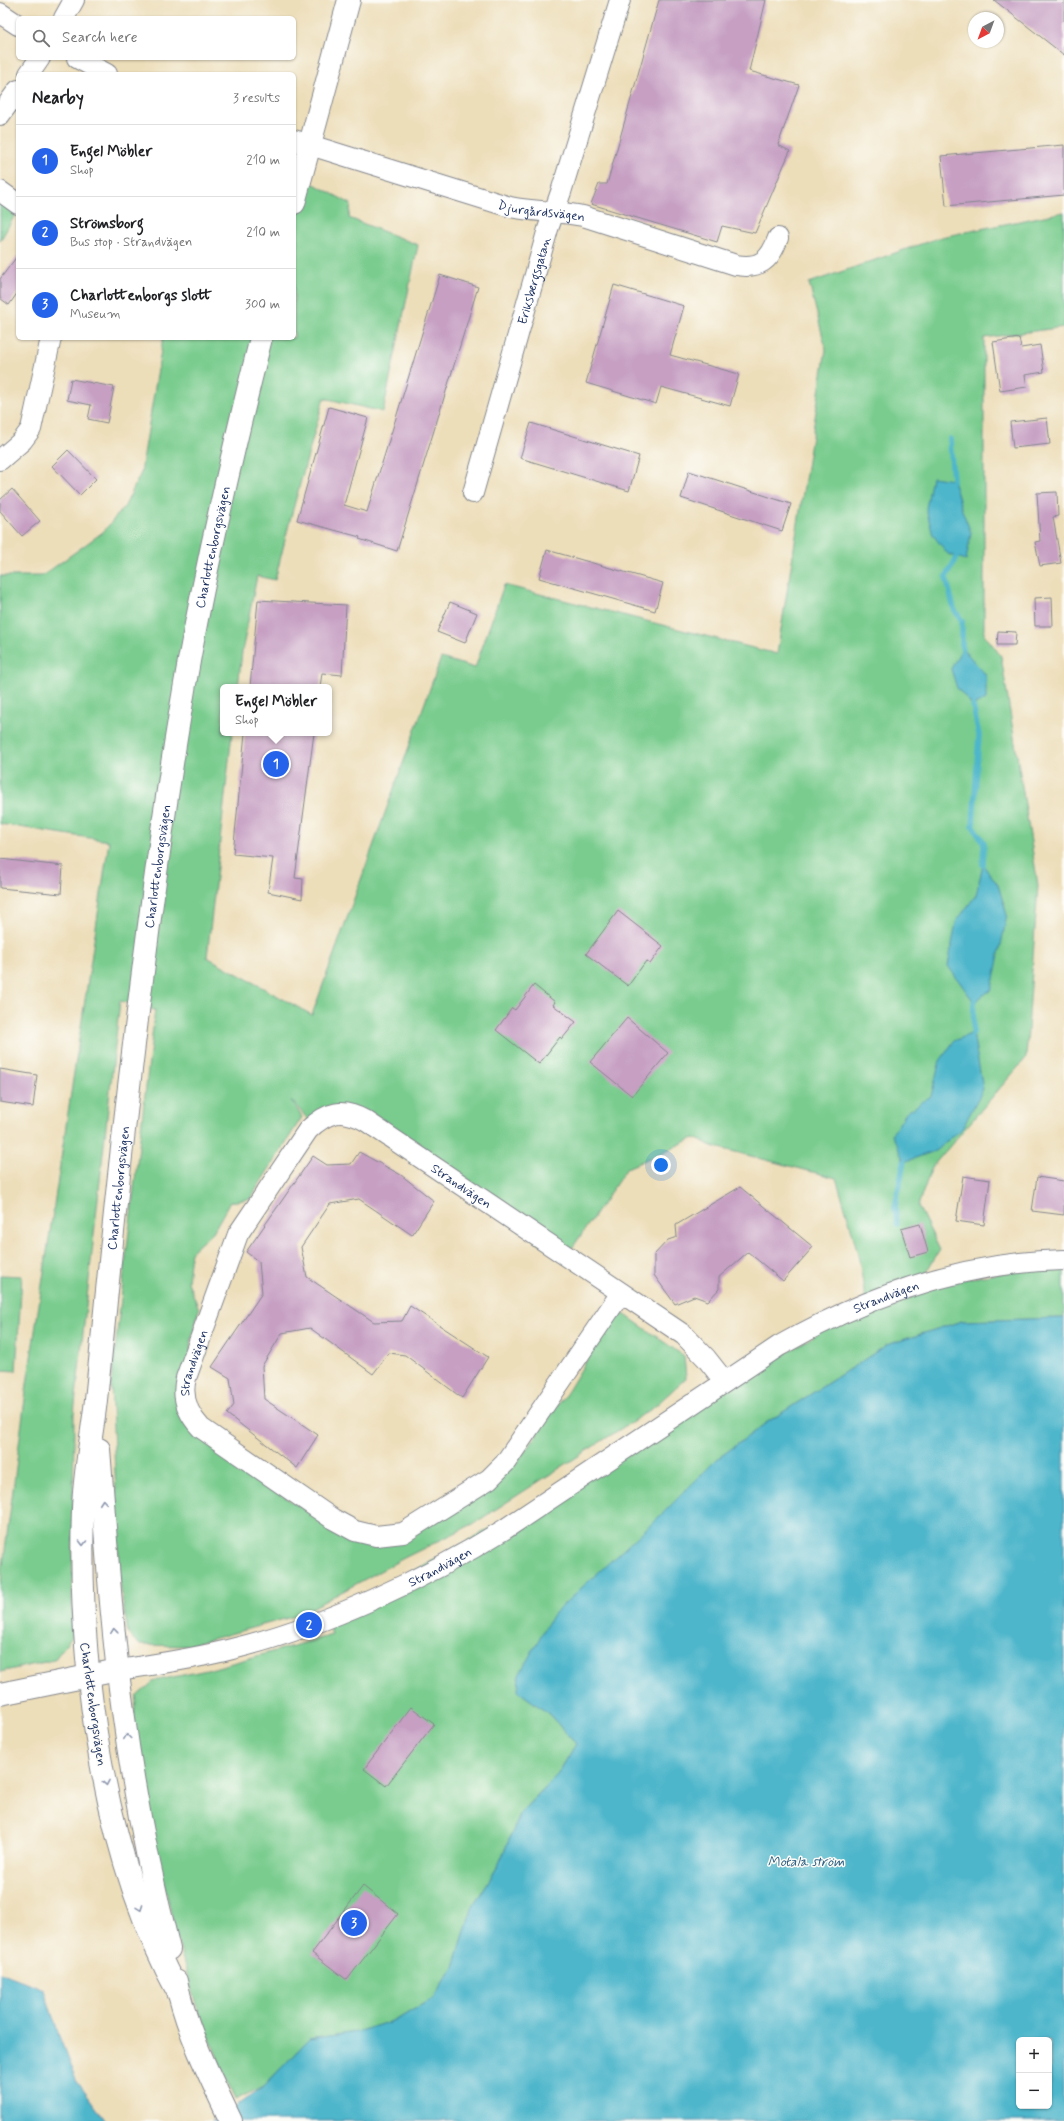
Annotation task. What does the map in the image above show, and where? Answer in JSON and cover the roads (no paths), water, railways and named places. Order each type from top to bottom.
[{"type":"main road","points":[[296,188],[302,142],[349,0]]},
{"type":"main road","name":"Charlottenborgsvägen","points":[[179,1994],[163,1965],[126,1868],[112,1814],[100,1752],[84,1630],[83,1504],[96,1402],[111,1235],[130,1071],[168,789],[204,589],[240,423],[261,340]]},
{"type":"main road","name":"Charlottenborgsvägen","points":[[96,1402],[118,1670],[127,1742],[144,1844],[179,1994],[204,2063],[231,2121]]},
{"type":"main road","name":"Strandvägen","points":[[0,1694],[118,1670]]},
{"type":"street","points":[[65,16],[74,0]]},
{"type":"street","name":"Eriksbergsgatan","points":[[473,493],[553,213],[620,0]]},
{"type":"street","points":[[0,13],[16,24]]},
{"type":"street","points":[[30,72],[39,60]]},
{"type":"street","points":[[81,60],[103,72]]},
{"type":"street","points":[[0,115],[16,93]]},
{"type":"street","name":"Djurgårdsvägen","points":[[302,142],[510,207],[532,212],[583,216],[748,267],[766,260],[778,238]]},
{"type":"street","points":[[0,191],[16,203]]},
{"type":"street","points":[[0,460],[22,441],[31,429],[51,340]]},
{"type":"street","name":"Strandvägen","points":[[621,1293],[501,1468],[489,1479],[403,1533],[387,1536],[364,1534],[333,1519],[201,1428],[192,1418],[184,1396],[186,1378],[238,1234],[304,1135],[316,1122],[331,1114],[345,1112],[366,1121],[684,1335],[706,1358],[725,1382]]},
{"type":"street","name":"Strandvägen","points":[[118,1670],[212,1654],[262,1641],[323,1619],[394,1589],[460,1556],[486,1540],[779,1346],[812,1327],[889,1293],[922,1282],[979,1269],[1031,1262],[1064,1260]]},
{"type":"water","points":[[932,477],[953,480],[971,533],[966,560],[948,554],[933,535],[926,509]]},
{"type":"water","points":[[962,648],[986,675],[986,699],[973,706],[957,688],[951,669]]},
{"type":"water","points":[[983,865],[998,885],[1007,915],[992,989],[974,1002],[948,966],[956,922],[976,895]]},
{"type":"water","points":[[973,1033],[983,1089],[962,1129],[935,1151],[904,1162],[892,1134],[906,1113],[931,1096],[940,1061],[954,1041]]},
{"type":"water","name":"Motala ström","points":[[1064,1318],[1064,2121],[211,2121],[219,2118],[264,2086],[309,2039],[357,2032],[398,2019],[433,1998],[454,1967],[472,1908],[498,1866],[521,1812],[558,1774],[576,1744],[549,1714],[518,1691],[519,1675],[553,1614],[662,1514],[716,1460],[766,1423],[887,1345],[962,1321]]},
{"type":"water","points":[[0,1972],[44,1989],[59,2036],[76,2080],[106,2121],[0,2121]]},
{"type":"waterway","points":[[950,439],[953,480]]},
{"type":"waterway","points":[[957,557],[946,577],[954,609],[962,621],[962,648]]},
{"type":"waterway","points":[[973,706],[979,735],[973,826],[984,843],[983,865]]},
{"type":"waterway","points":[[973,1033],[974,1002]]},
{"type":"waterway","points":[[897,1224],[895,1207],[904,1162]]},
{"type":"place","name":"Engel Möbler","points":[[276,764]]},
{"type":"place","name":"Strömsborg","points":[[309,1625]]},
{"type":"place","name":"Charlottenborgs slott","points":[[354,1923]]}]
